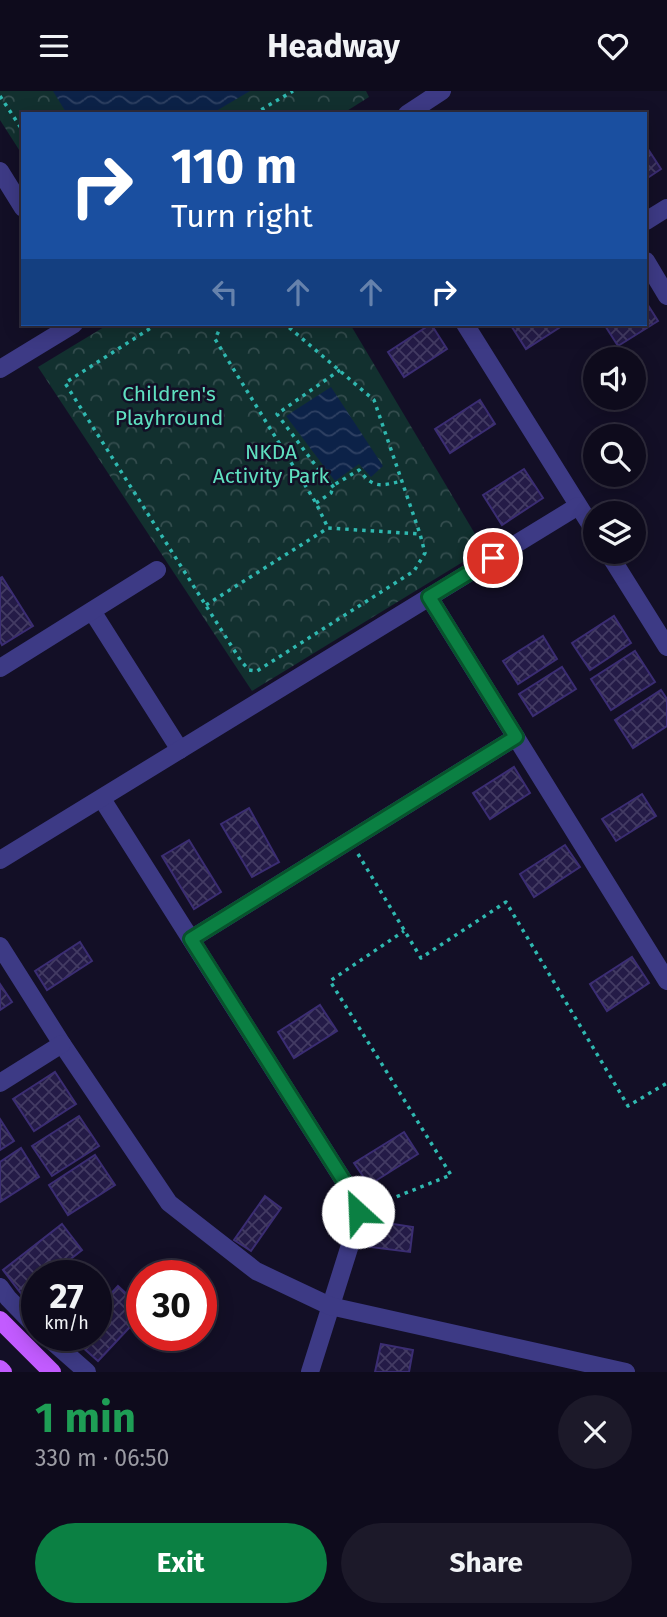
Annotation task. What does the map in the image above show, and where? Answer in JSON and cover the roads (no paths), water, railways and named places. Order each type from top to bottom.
[{"type":"main road","points":[[0,1320],[52,1372]]},
{"type":"street","points":[[410,112],[442,91]]},
{"type":"street","points":[[0,171],[21,205]]},
{"type":"street","points":[[647,220],[667,208]]},
{"type":"street","points":[[647,263],[667,296]]},
{"type":"street","points":[[0,369],[71,326]]},
{"type":"street","points":[[469,326],[583,514]]},
{"type":"street","points":[[0,860],[578,506]]},
{"type":"street","points":[[615,564],[667,647]]},
{"type":"street","points":[[0,668],[157,570]]},
{"type":"street","points":[[429,597],[667,981]]},
{"type":"street","points":[[92,611],[180,750]]},
{"type":"street","points":[[191,939],[516,737]]},
{"type":"street","points":[[102,799],[356,1200],[356,1226],[310,1372]]},
{"type":"street","points":[[0,946],[169,1203],[256,1271],[330,1307],[626,1372]]},
{"type":"street","points":[[0,1083],[62,1044]]},
{"type":"street","points":[[0,1287],[21,1311]]},
{"type":"street","points":[[63,1351],[87,1372]]},
{"type":"water","points":[[53,91],[250,91],[214,112],[66,112]]},
{"type":"water","points":[[331,387],[383,466],[371,477],[359,464],[335,481],[286,416]]},
{"type":"park label","name":"Children's Playhround","points":[[169,406]]},
{"type":"park label","name":"NKDA Activity Park","points":[[271,464]]}]
